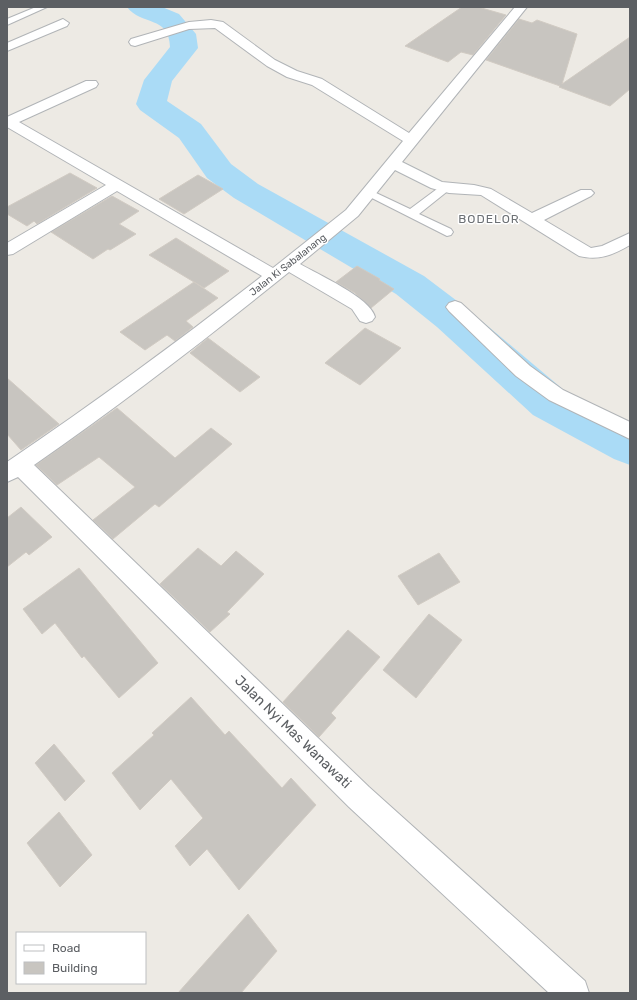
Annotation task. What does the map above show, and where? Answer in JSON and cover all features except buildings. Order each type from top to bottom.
[{"type":"street","name":"Jalan Ki Sabalanang","points":[[13,469],[103,407],[197,337],[335,228],[370,194],[411,140],[486,52],[521,7]]},
{"type":"street","points":[[135,42],[208,22],[219,25],[272,63],[292,74],[317,82],[411,140]]},
{"type":"street","points":[[7,46],[63,23]]},
{"type":"street","points":[[8,122],[91,84]]},
{"type":"street","points":[[8,122],[274,276]]},
{"type":"street","points":[[393,163],[424,180],[445,188],[473,188],[482,191],[585,252],[592,254],[607,252],[630,238]]},
{"type":"street","points":[[7,250],[117,185]]},
{"type":"street","points":[[531,220],[586,193]]},
{"type":"street","points":[[289,265],[358,305],[365,312],[366,317]]},
{"type":"street","points":[[455,307],[523,372],[556,395],[630,431]]},
{"type":"street","name":"Jalan Nyi Mas Wanawati","points":[[13,469],[359,797],[573,993]]},
{"type":"lane","points":[[7,22],[43,7]]},
{"type":"lane","points":[[411,214],[445,188]]},
{"type":"lane","points":[[370,194],[447,232]]},
{"type":"waterway","points":[[140,7],[170,20],[183,34],[184,48],[158,80],[151,104],[190,131],[219,171],[246,191],[410,285],[451,317],[549,403],[630,446]]},
{"type":"district","name":"BODELOR","points":[[489,219]]}]
